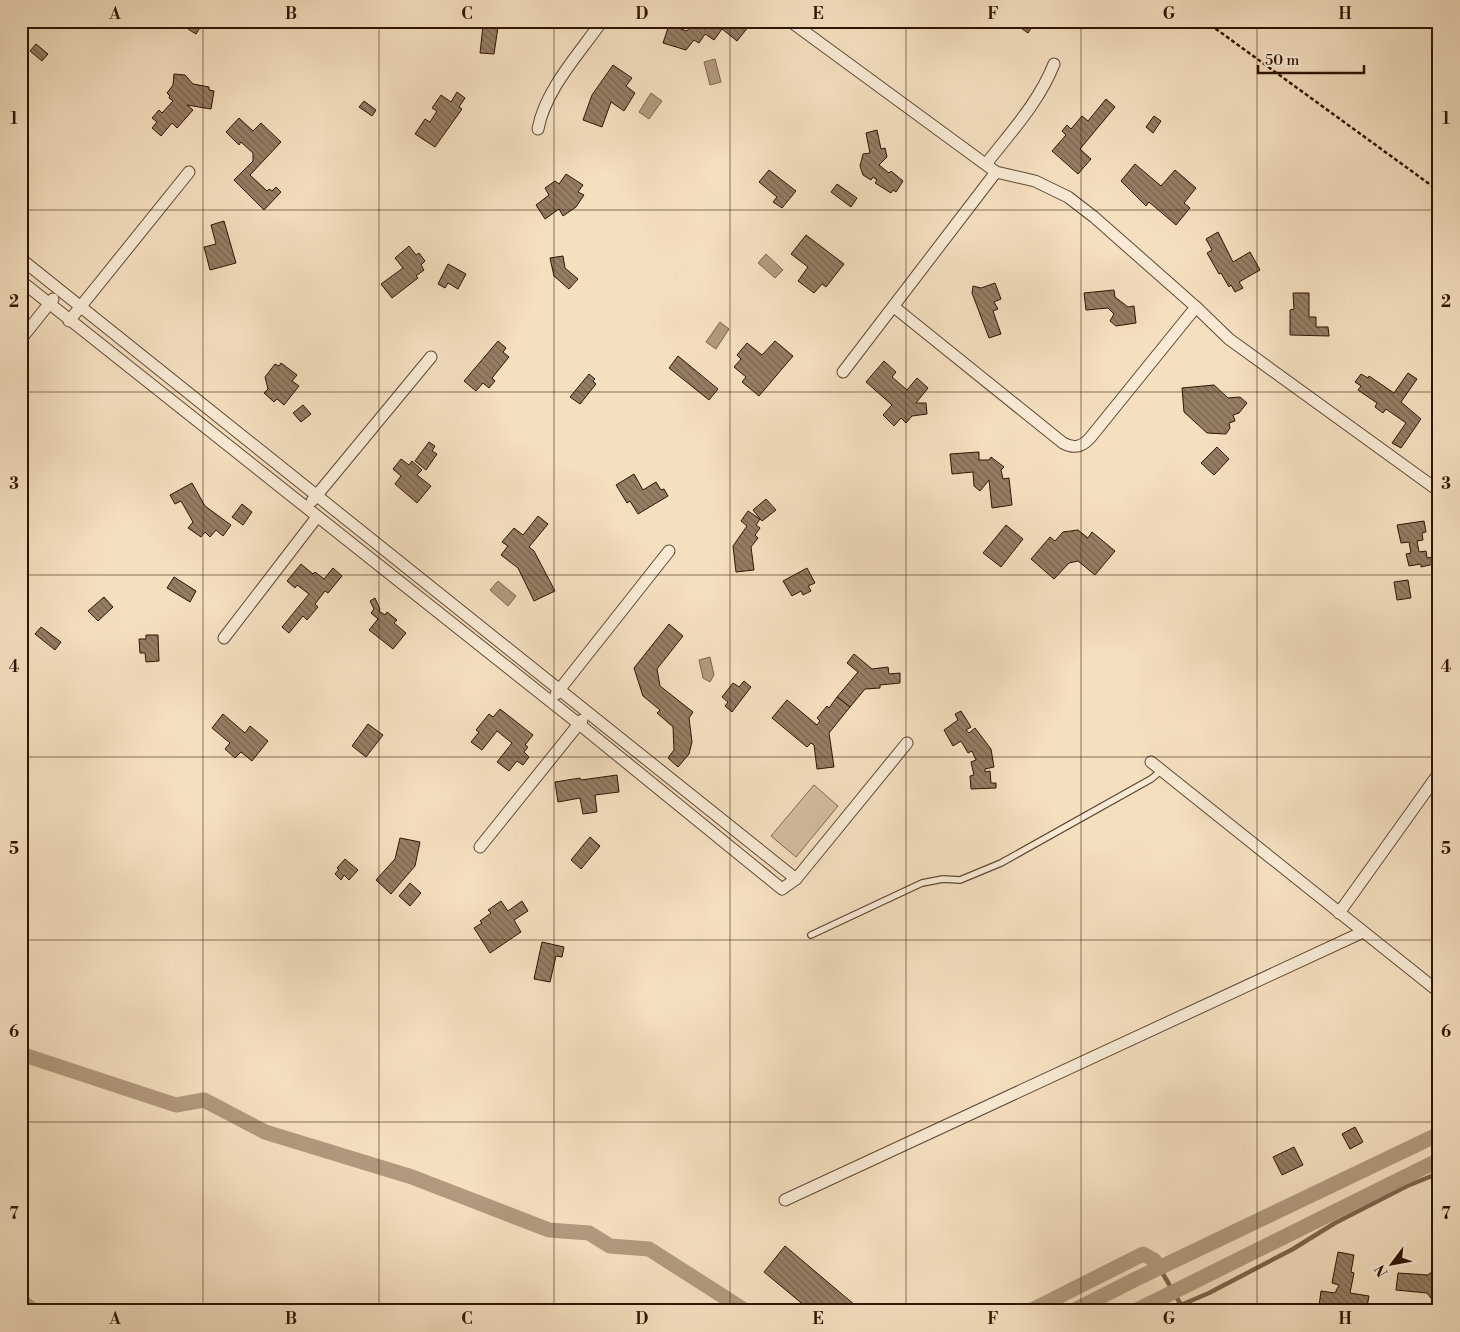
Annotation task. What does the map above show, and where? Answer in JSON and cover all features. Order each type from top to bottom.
[{"type":"street","points":[[538,129],[541,114],[548,97],[602,21]]},
{"type":"street","points":[[790,21],[996,172],[1035,181],[1068,197],[1094,217],[1196,307],[1229,339],[1439,491]]},
{"type":"street","points":[[986,164],[1034,102],[1046,83],[1054,64]]},
{"type":"street","points":[[69,321],[190,172]]},
{"type":"street","points":[[842,372],[996,172]]},
{"type":"street","points":[[21,259],[796,879]]},
{"type":"street","points":[[21,281],[579,724],[782,890],[796,879],[907,743]]},
{"type":"street","points":[[21,339],[60,289]]},
{"type":"street","points":[[894,306],[1063,443],[1076,447],[1081,446],[1090,438],[1196,307]]},
{"type":"street","points":[[306,508],[431,357]]},
{"type":"street","points":[[224,638],[317,517]]},
{"type":"street","points":[[550,702],[669,551]]},
{"type":"street","points":[[480,848],[588,713]]},
{"type":"street","points":[[1151,762],[1439,992]]},
{"type":"street","points":[[1339,912],[1439,773]]},
{"type":"street","points":[[784,1200],[1363,932]]},
{"type":"lane","points":[[811,935],[922,883],[943,878],[960,880],[1001,863],[1151,779],[1161,771]]},
{"type":"path","points":[[1205,21],[1439,191]]},
{"type":"shaded area","points":[[715,59],[721,82],[710,85],[704,62]]},
{"type":"shaded area","points":[[651,93],[662,101],[649,119],[639,112]]},
{"type":"shaded area","points":[[766,254],[783,270],[775,278],[758,263]]},
{"type":"shaded area","points":[[720,322],[729,329],[716,349],[706,342]]},
{"type":"shaded area","points":[[498,581],[516,596],[508,606],[490,590]]},
{"type":"shaded area","points":[[710,657],[714,675],[710,682],[703,678],[699,660]]},
{"type":"shaded area","points":[[814,785],[838,806],[796,857],[771,836]]},
{"type":"building","points":[[193,21],[204,21],[196,34],[188,29]]},
{"type":"building","points":[[480,21],[502,21],[498,27],[494,54],[480,53],[483,26]]},
{"type":"building","points":[[695,21],[753,21],[737,41],[722,29],[714,40],[705,34],[699,43],[694,40],[686,50],[663,43],[669,25],[687,31]]},
{"type":"building","points":[[1011,21],[1036,21],[1028,33]]},
{"type":"building","points":[[36,44],[48,54],[42,61],[30,51]]},
{"type":"building","points":[[613,65],[632,78],[626,86],[635,93],[624,111],[611,102],[602,127],[583,120],[592,95]]},
{"type":"building","points":[[174,74],[185,75],[193,84],[209,87],[209,90],[214,91],[211,109],[187,105],[193,110],[177,128],[172,123],[161,136],[152,128],[157,122],[152,118],[159,110],[162,113],[173,101],[167,93],[173,85]]},
{"type":"building","points":[[457,92],[465,98],[459,107],[462,109],[435,147],[415,134],[425,119],[430,122],[437,111],[432,108],[441,95],[451,102]]},
{"type":"building","points":[[1106,99],[1115,107],[1080,149],[1091,159],[1078,174],[1052,151],[1066,135],[1062,131],[1067,125],[1071,129],[1082,116],[1088,121]]},
{"type":"building","points":[[364,101],[376,110],[372,116],[359,107]]},
{"type":"building","points":[[1154,116],[1161,121],[1153,133],[1146,127]]},
{"type":"building","points":[[239,118],[253,131],[261,123],[281,142],[250,175],[267,191],[269,189],[272,191],[276,187],[281,192],[264,210],[234,180],[253,161],[253,153],[241,142],[239,145],[226,132]]},
{"type":"building","points":[[877,130],[881,149],[885,148],[887,157],[879,165],[889,173],[891,171],[903,181],[896,192],[893,190],[891,193],[875,183],[877,180],[873,177],[871,180],[863,175],[860,166],[863,154],[870,153],[866,133]]},
{"type":"building","points":[[1135,164],[1161,186],[1175,170],[1196,188],[1184,203],[1190,208],[1176,225],[1149,202],[1146,206],[1121,181]]},
{"type":"building","points":[[769,170],[796,191],[782,208],[773,202],[777,197],[759,182]]},
{"type":"building","points":[[566,174],[583,185],[578,192],[584,195],[576,207],[563,216],[559,209],[545,219],[536,205],[549,195],[545,188],[555,181],[559,184]]},
{"type":"building","points":[[837,184],[857,198],[851,207],[831,192]]},
{"type":"building","points":[[224,221],[236,263],[210,270],[204,247],[216,244],[211,225]]},
{"type":"building","points":[[1218,232],[1233,262],[1250,252],[1260,270],[1239,282],[1243,288],[1235,292],[1231,285],[1229,287],[1221,273],[1219,274],[1207,253],[1212,250],[1206,239]]},
{"type":"building","points":[[806,235],[844,264],[826,287],[822,284],[814,293],[798,281],[808,267],[791,254]]},
{"type":"building","points":[[409,246],[416,255],[419,253],[425,261],[421,265],[424,270],[416,276],[418,278],[392,298],[381,284],[403,268],[395,258]]},
{"type":"building","points":[[563,256],[565,268],[578,279],[569,289],[554,276],[550,258]]},
{"type":"building","points":[[448,264],[466,274],[458,289],[448,283],[445,288],[438,284]]},
{"type":"building","points":[[995,283],[1001,299],[994,302],[998,309],[993,311],[1001,334],[989,338],[972,293],[973,286],[981,288]]},
{"type":"building","points":[[1114,290],[1115,297],[1128,307],[1134,306],[1136,323],[1116,326],[1110,321],[1114,314],[1108,308],[1086,310],[1084,293]]},
{"type":"building","points":[[1293,293],[1309,293],[1309,317],[1316,317],[1316,327],[1328,327],[1329,336],[1290,335],[1290,310],[1294,309]]},
{"type":"building","points":[[498,341],[506,348],[503,352],[509,357],[492,378],[495,381],[489,388],[483,383],[476,391],[464,381]]},
{"type":"building","points":[[775,341],[793,356],[759,396],[742,382],[746,377],[734,367],[741,359],[737,355],[747,343],[762,355]]},
{"type":"building","points":[[678,356],[718,389],[709,400],[669,368]]},
{"type":"building","points":[[884,361],[896,372],[892,377],[907,390],[917,378],[928,388],[916,403],[926,403],[927,414],[912,416],[906,423],[901,418],[894,426],[883,415],[892,405],[866,382]]},
{"type":"building","points":[[281,363],[297,375],[292,381],[299,386],[284,405],[277,399],[274,402],[264,393],[268,389],[265,377],[275,364],[279,366]]},
{"type":"building","points":[[1408,373],[1417,379],[1401,402],[1421,419],[1401,448],[1392,443],[1406,423],[1386,409],[1383,413],[1375,407],[1377,403],[1358,390],[1361,386],[1355,382],[1361,374],[1368,378],[1369,376],[1394,393]]},
{"type":"building","points":[[589,374],[595,379],[593,381],[596,384],[580,404],[570,397]]},
{"type":"building","points":[[1214,385],[1228,398],[1240,397],[1247,403],[1239,413],[1233,415],[1235,421],[1229,423],[1230,428],[1226,434],[1207,433],[1184,412],[1182,388]]},
{"type":"building","points":[[303,405],[311,414],[301,422],[293,413]]},
{"type":"building","points":[[429,442],[435,446],[432,451],[437,454],[426,470],[415,461]]},
{"type":"building","points":[[1217,447],[1229,459],[1214,475],[1201,463]]},
{"type":"building","points":[[979,452],[979,460],[989,460],[991,457],[1004,467],[1001,470],[1003,479],[1009,478],[1012,505],[992,508],[989,480],[980,491],[974,486],[973,472],[952,474],[950,454]]},
{"type":"building","points":[[401,459],[409,465],[412,461],[422,470],[417,475],[431,486],[417,503],[395,484],[401,476],[393,469]]},
{"type":"building","points":[[634,474],[643,490],[656,482],[661,490],[664,489],[668,496],[638,514],[630,501],[627,503],[616,485]]},
{"type":"building","points":[[192,483],[205,506],[231,525],[223,536],[216,530],[210,537],[205,532],[201,537],[188,528],[193,522],[181,501],[175,504],[170,495]]},
{"type":"building","points":[[766,499],[776,510],[762,521],[753,510]]},
{"type":"building","points":[[242,504],[252,512],[243,525],[232,517]]},
{"type":"building","points":[[748,511],[760,519],[756,525],[760,528],[755,535],[758,538],[751,547],[754,570],[736,572],[733,546],[747,526],[741,521]]},
{"type":"building","points":[[538,516],[548,524],[529,547],[534,551],[555,591],[534,601],[518,568],[501,555],[508,546],[502,542],[514,528],[523,535]]},
{"type":"building","points":[[1424,521],[1426,532],[1422,533],[1423,540],[1417,541],[1419,552],[1426,551],[1427,558],[1433,557],[1434,564],[1421,567],[1421,564],[1409,566],[1406,554],[1411,553],[1409,542],[1401,543],[1397,525]]},
{"type":"building","points":[[1006,525],[1023,539],[1001,567],[983,553]]},
{"type":"building","points":[[1078,530],[1088,538],[1092,532],[1115,551],[1095,575],[1078,561],[1069,563],[1054,579],[1031,559],[1050,537],[1055,541],[1063,532]]},
{"type":"building","points":[[301,564],[313,574],[315,572],[324,579],[333,568],[342,576],[328,593],[325,591],[315,604],[318,607],[307,620],[303,616],[289,633],[282,627],[309,594],[297,585],[295,588],[287,581]]},
{"type":"building","points":[[807,568],[815,583],[808,586],[811,591],[803,595],[801,591],[792,596],[783,581]]},
{"type":"building","points":[[174,577],[196,591],[190,602],[167,588]]},
{"type":"building","points":[[1408,580],[1411,598],[1397,600],[1394,582]]},
{"type":"building","points":[[104,597],[113,607],[98,621],[88,611]]},
{"type":"building","points":[[375,598],[380,609],[379,611],[385,615],[387,612],[397,620],[394,623],[406,633],[393,649],[369,630],[378,619],[371,613],[374,609],[370,601]]},
{"type":"building","points":[[669,624],[683,636],[657,669],[660,686],[693,712],[689,718],[692,742],[689,754],[678,767],[668,758],[674,750],[673,727],[657,713],[660,710],[643,696],[634,668]]},
{"type":"building","points":[[41,627],[61,642],[55,650],[35,634]]},
{"type":"building","points":[[146,635],[158,635],[159,661],[146,662],[145,653],[140,653],[139,639],[146,639]]},
{"type":"building","points":[[854,654],[872,669],[888,667],[889,674],[900,673],[900,683],[880,685],[880,688],[865,689],[850,707],[837,697],[858,672],[847,663]]},
{"type":"building","points":[[744,681],[751,687],[732,712],[725,706],[728,702],[722,697],[733,683],[739,687]]},
{"type":"building","points":[[837,697],[850,707],[829,733],[834,767],[817,769],[814,745],[811,743],[807,747],[772,718],[787,700],[817,725],[820,721],[817,718],[827,706],[829,708]]},
{"type":"building","points":[[500,709],[533,735],[525,745],[528,747],[524,752],[529,757],[523,765],[517,761],[509,771],[497,762],[512,743],[497,731],[482,750],[471,742],[479,732],[476,730],[489,714],[493,717]]},
{"type":"building","points":[[961,711],[971,727],[966,730],[969,733],[975,728],[991,749],[994,767],[985,769],[985,772],[990,771],[991,783],[996,783],[996,788],[971,789],[970,776],[974,775],[971,762],[976,760],[972,751],[968,753],[961,741],[953,746],[944,730],[958,720],[955,714]]},
{"type":"building","points":[[223,714],[245,733],[250,726],[268,741],[252,761],[241,752],[235,758],[225,749],[230,743],[212,728]]},
{"type":"building","points":[[368,724],[383,735],[366,757],[352,746]]},
{"type":"building","points":[[617,775],[619,792],[595,795],[597,812],[583,814],[580,798],[558,802],[555,782]]},
{"type":"building","points":[[590,837],[600,846],[581,869],[571,860]]},
{"type":"building","points":[[400,838],[420,842],[415,866],[391,894],[376,880],[395,859]]},
{"type":"building","points":[[345,859],[358,870],[349,880],[344,875],[341,880],[335,874],[339,869],[337,868]]},
{"type":"building","points":[[410,883],[421,893],[410,906],[399,896]]},
{"type":"building","points":[[501,901],[508,911],[522,901],[528,911],[514,920],[521,932],[490,953],[474,928],[482,923],[480,921],[491,913],[488,910]]},
{"type":"building","points":[[542,942],[564,947],[562,957],[556,956],[550,982],[534,979]]},
{"type":"building","points":[[1355,1127],[1363,1142],[1350,1149],[1342,1134]]},
{"type":"building","points":[[1294,1147],[1303,1165],[1282,1175],[1273,1157]]},
{"type":"building","points":[[785,1246],[862,1311],[811,1311],[764,1272]]},
{"type":"building","points":[[1338,1252],[1354,1255],[1351,1272],[1354,1273],[1350,1293],[1369,1296],[1366,1311],[1330,1311],[1330,1308],[1319,1306],[1321,1291],[1335,1293],[1339,1285],[1332,1283]]},
{"type":"building","points":[[1439,1266],[1439,1299],[1434,1302],[1427,1293],[1396,1290],[1398,1273],[1428,1275]]},
{"type":"waterway","points":[[21,1054],[176,1105],[204,1100],[265,1132],[412,1177],[549,1230],[589,1233],[610,1246],[649,1249],[746,1311]]},
{"type":"waterway","points":[[1073,1311],[1439,1134]]},
{"type":"waterway","points":[[1135,1311],[1439,1160]]},
{"type":"waterway","points":[[1159,1267],[1181,1305],[1209,1293],[1293,1249],[1335,1223],[1407,1186],[1439,1173]]},
{"type":"waterway","points":[[1030,1311],[1143,1254],[1154,1260],[1159,1267]]},
{"type":"waterway","points":[[21,1301],[34,1311]]}]
